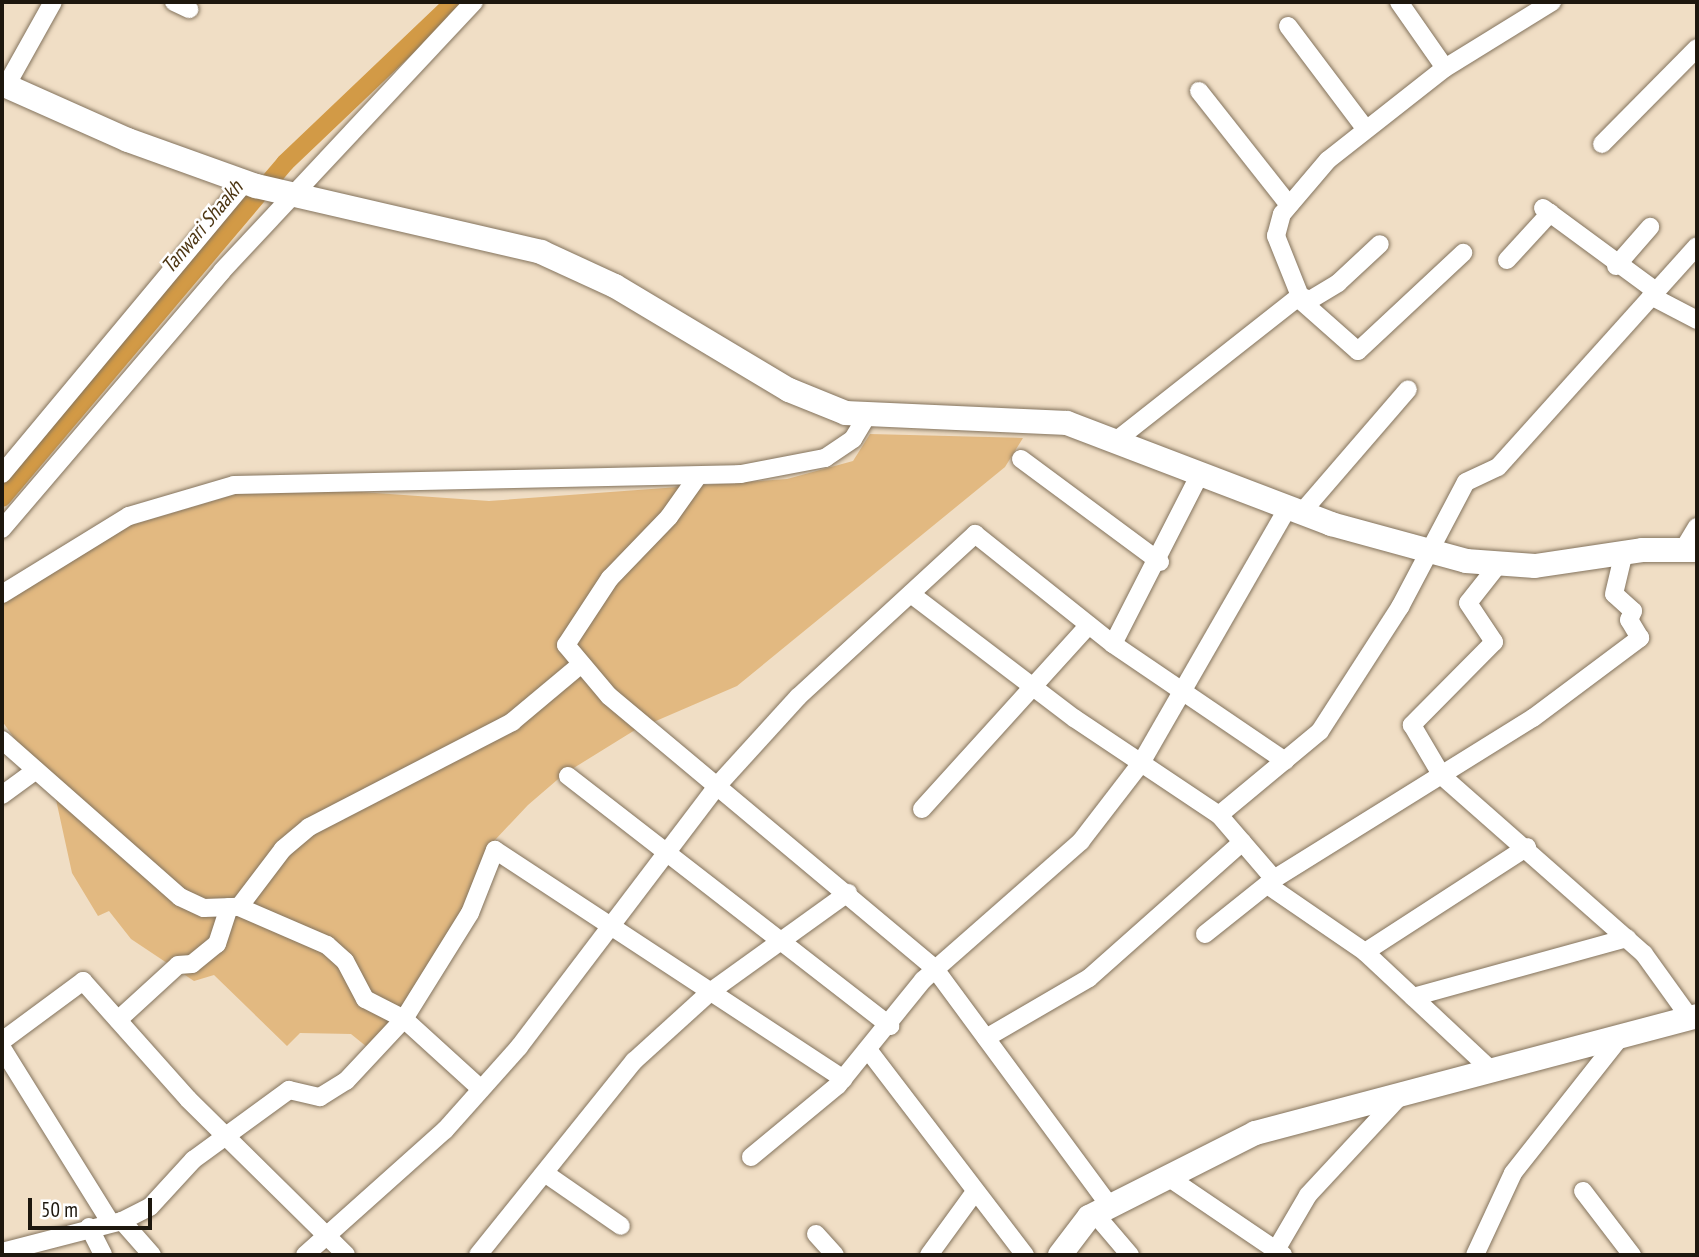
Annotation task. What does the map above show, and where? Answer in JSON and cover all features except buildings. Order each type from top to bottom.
[{"type":"street","points":[[53,2],[4,85],[128,140],[269,188],[541,252],[615,286],[789,390],[867,416],[1031,419],[1118,439],[1295,509],[1429,554],[1498,565],[1625,552],[1690,550],[1697,527]]},
{"type":"street","points":[[2,474],[269,188],[474,2]]},
{"type":"street","points":[[1399,2],[1445,68]]},
{"type":"street","points":[[1463,253],[1358,351],[1299,297],[1276,236],[1289,205],[1364,128],[1445,68],[1543,4]]},
{"type":"street","points":[[1288,26],[1364,128]]},
{"type":"street","points":[[1602,144],[1697,48]]},
{"type":"street","points":[[1199,91],[1289,205]]},
{"type":"street","points":[[2,529],[269,188]]},
{"type":"street","points":[[1507,260],[1547,211],[1653,294],[1697,320]]},
{"type":"street","points":[[1616,266],[1650,227]]},
{"type":"street","points":[[1299,297],[1310,300],[1338,283],[1380,243]]},
{"type":"street","points":[[1219,815],[1320,731],[1429,554],[1466,482],[1497,467],[1697,246]]},
{"type":"street","points":[[1118,439],[1299,297]]},
{"type":"street","points":[[751,1157],[844,1079],[935,969],[1081,841],[1141,763],[1295,509],[1408,389]]},
{"type":"street","points":[[2,594],[130,516],[234,485],[698,476],[825,458],[853,439],[867,416]]},
{"type":"street","points":[[1021,458],[1160,562]]},
{"type":"street","points":[[1113,644],[1160,562],[1201,472]]},
{"type":"street","points":[[698,476],[566,639],[579,666],[718,786],[849,893],[935,969],[986,1038],[1102,1210],[1129,1255]]},
{"type":"street","points":[[305,1255],[481,1089],[718,786],[798,697],[975,534],[1113,644],[1186,691],[1285,761]]},
{"type":"street","points":[[1205,934],[1272,883],[1442,776],[1640,639],[1629,620],[1633,611],[1614,594],[1625,552]]},
{"type":"street","points":[[1060,1255],[1102,1210],[1255,1133],[1694,1017],[1627,939],[1527,847],[1442,776],[1412,725],[1494,642],[1468,603],[1498,565]]},
{"type":"street","points":[[911,594],[1036,688],[1219,815],[1272,883],[1365,952],[1490,1069]]},
{"type":"street","points":[[922,809],[1036,688],[1089,625]]},
{"type":"street","points":[[118,1020],[178,965],[192,964],[217,944],[234,907],[283,849],[309,827],[463,742],[512,722],[579,666]]},
{"type":"street","points":[[2,740],[180,897],[204,908],[234,907],[327,946],[345,961],[365,999],[404,1019],[481,1089]]},
{"type":"street","points":[[2,795],[36,771]]},
{"type":"street","points":[[568,776],[780,946],[890,1026]]},
{"type":"street","points":[[986,1038],[1088,978],[1242,842]]},
{"type":"street","points":[[1365,952],[1527,847]]},
{"type":"street","points":[[2,1252],[89,1227],[117,1222],[150,1207],[225,1136],[289,1090],[320,1097],[346,1081],[404,1019],[470,913],[495,850],[844,1079]]},
{"type":"street","points":[[478,1255],[546,1174],[634,1061],[710,992],[780,946],[849,893]]},
{"type":"street","points":[[1413,997],[1627,939]]},
{"type":"street","points":[[2,1041],[83,981],[225,1136],[346,1255]]},
{"type":"street","points":[[1475,1255],[1513,1173],[1622,1035]]},
{"type":"street","points":[[2,1048],[117,1222],[152,1255]]},
{"type":"street","points":[[869,1051],[974,1193],[1025,1255]]},
{"type":"street","points":[[1168,1177],[1277,1254],[1308,1195],[1405,1092]]},
{"type":"street","points":[[546,1174],[621,1226]]},
{"type":"street","points":[[1583,1191],[1632,1255]]},
{"type":"street","points":[[929,1255],[974,1193]]},
{"type":"street","points":[[89,1227],[103,1255]]},
{"type":"street","points":[[816,1234],[835,1255]]},
{"type":"shaded area","points":[[870,434],[1023,438],[1005,467],[737,686],[635,730],[564,774],[528,805],[494,841],[476,888],[405,1010],[367,1047],[351,1034],[300,1033],[287,1046],[214,975],[194,981],[131,939],[109,911],[98,916],[72,873],[55,795],[2,721],[2,600],[125,527],[247,491],[290,487],[489,501],[787,479],[853,461]]},
{"type":"waterway","name":"Tanwari Shaakh","points":[[2,498],[285,163],[454,2]]}]
